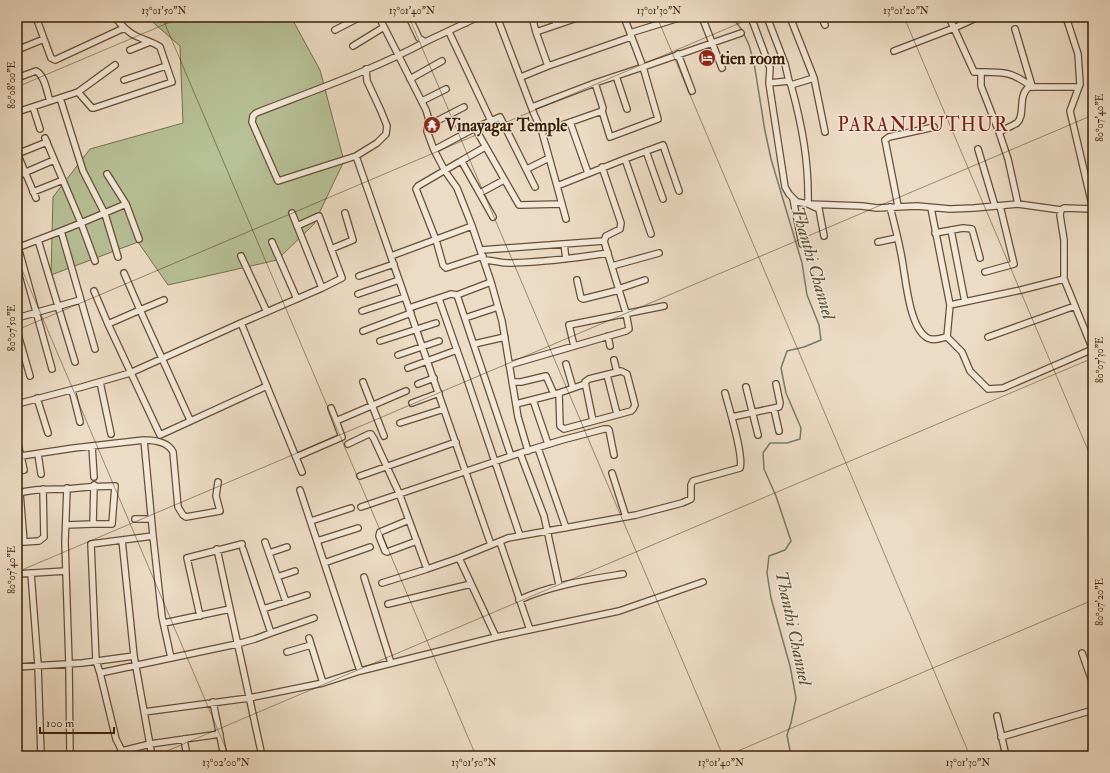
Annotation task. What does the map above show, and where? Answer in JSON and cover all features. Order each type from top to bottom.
[{"type":"street","points":[[36,17],[51,58],[55,60],[124,28]]},
{"type":"street","points":[[78,92],[92,108],[94,108],[172,82],[160,47],[136,36],[124,28],[115,17]]},
{"type":"street","points":[[335,30],[360,17]]},
{"type":"street","points":[[379,17],[422,101],[429,117],[427,131],[434,150],[445,171],[457,188],[472,226],[498,307],[505,337],[518,417],[528,451]]},
{"type":"street","points":[[409,17],[419,38],[425,42]]},
{"type":"street","points":[[464,17],[466,23]]},
{"type":"street","points":[[366,69],[367,82],[387,126],[386,134],[377,143],[356,156],[278,181],[252,119],[256,113],[398,56],[478,17]]},
{"type":"street","points":[[497,17],[542,132],[566,219]]},
{"type":"street","points":[[532,17],[548,66]]},
{"type":"street","points":[[554,17],[556,25]]},
{"type":"street","points":[[536,32],[580,17]]},
{"type":"street","points":[[595,83],[610,136],[658,119],[643,67],[624,17]]},
{"type":"street","points":[[521,77],[682,17]]},
{"type":"street","points":[[702,17],[722,68]]},
{"type":"street","points":[[751,17],[770,68],[769,83],[785,188],[797,202],[877,208],[898,206],[974,208],[1018,204],[1061,210],[1064,208],[1093,209],[1091,191],[1070,111],[1079,87],[1078,54],[1066,17]]},
{"type":"street","points":[[768,17],[785,64],[802,129],[807,163],[808,204]]},
{"type":"street","points":[[790,17],[814,78],[825,132]]},
{"type":"street","points":[[822,17],[825,25]]},
{"type":"street","points":[[949,17],[974,72],[999,71],[1013,74],[1032,87]]},
{"type":"street","points":[[894,51],[978,17]]},
{"type":"street","points":[[353,46],[384,27]]},
{"type":"street","points":[[1015,29],[1032,87]]},
{"type":"street","points":[[449,32],[491,121]]},
{"type":"street","points":[[532,107],[595,83],[741,33]]},
{"type":"street","points":[[17,50],[44,39]]},
{"type":"street","points":[[130,50],[150,42]]},
{"type":"street","points":[[678,54],[692,91]]},
{"type":"street","points":[[410,79],[442,61]]},
{"type":"street","points":[[17,112],[78,92],[115,65]]},
{"type":"street","points":[[124,80],[166,66]]},
{"type":"street","points":[[17,78],[36,71],[38,72],[41,76],[50,101]]},
{"type":"street","points":[[981,72],[982,86],[1008,159],[1018,204]]},
{"type":"street","points":[[616,76],[627,109]]},
{"type":"street","points":[[769,83],[790,83],[814,78]]},
{"type":"street","points":[[999,132],[1017,123],[1020,119],[1024,93],[1029,87],[1079,87]]},
{"type":"street","points":[[422,101],[446,89]]},
{"type":"street","points":[[60,98],[83,172],[104,214],[118,257]]},
{"type":"street","points":[[33,107],[40,128]]},
{"type":"street","points":[[429,124],[464,107]]},
{"type":"street","points":[[542,132],[602,111]]},
{"type":"street","points":[[434,150],[475,128],[499,117],[502,118],[536,187]]},
{"type":"street","points":[[570,122],[588,173]]},
{"type":"street","points":[[898,206],[885,140],[889,137],[934,127]]},
{"type":"street","points":[[475,128],[518,205],[562,204]]},
{"type":"street","points":[[36,198],[17,154],[46,140],[82,223],[95,262]]},
{"type":"street","points":[[557,186],[602,167],[663,145],[679,191]]},
{"type":"street","points":[[486,147],[418,186],[416,189],[436,240],[443,265],[446,268],[482,256],[564,244],[604,242]]},
{"type":"street","points":[[978,149],[1014,264],[985,272]]},
{"type":"street","points":[[646,151],[663,199]]},
{"type":"street","points":[[356,156],[491,545]]},
{"type":"street","points":[[527,169],[550,158]]},
{"type":"street","points":[[625,159],[652,234]]},
{"type":"street","points":[[17,176],[54,160]]},
{"type":"street","points":[[461,161],[464,163],[494,217]]},
{"type":"street","points":[[509,365],[629,329],[626,313],[604,242],[606,236],[620,229],[621,223],[602,167]]},
{"type":"street","points":[[107,174],[126,204],[139,239]]},
{"type":"street","points":[[34,192],[63,180]]},
{"type":"street","points":[[480,193],[504,180]]},
{"type":"street","points":[[793,199],[802,244]]},
{"type":"street","points":[[52,369],[17,248],[126,204]]},
{"type":"street","points":[[808,204],[819,210],[824,236]]},
{"type":"street","points":[[890,207],[903,264],[906,286],[916,322],[922,333],[927,338],[932,340],[947,337]]},
{"type":"street","points":[[931,208],[950,305],[947,337],[962,352],[970,371],[988,389],[1003,388],[1093,350],[1064,279],[1064,240],[1060,215],[1061,210]]},
{"type":"street","points":[[292,213],[322,288]]},
{"type":"street","points":[[331,249],[353,240],[345,213]]},
{"type":"street","points":[[17,404],[130,373],[342,278],[319,216],[297,226]]},
{"type":"street","points":[[391,256],[472,226]]},
{"type":"street","points":[[935,233],[963,228],[972,229],[980,258]]},
{"type":"street","points":[[951,230],[965,302]]},
{"type":"street","points":[[61,231],[95,349]]},
{"type":"street","points":[[878,242],[897,238]]},
{"type":"street","points":[[38,240],[75,362]]},
{"type":"street","points":[[272,242],[297,299]]},
{"type":"street","points":[[564,244],[566,259]]},
{"type":"street","points":[[482,256],[510,264],[566,259],[608,253]]},
{"type":"street","points":[[612,266],[659,253]]},
{"type":"street","points":[[241,256],[267,312]]},
{"type":"street","points":[[358,276],[394,264]]},
{"type":"street","points":[[124,273],[190,420]]},
{"type":"street","points":[[950,305],[1064,279]]},
{"type":"street","points":[[358,294],[399,280]]},
{"type":"street","points":[[577,280],[581,298],[583,300],[619,290],[645,280]]},
{"type":"street","points":[[363,331],[451,294],[457,295],[491,282]]},
{"type":"street","points":[[94,291],[130,373],[160,435],[267,386]]},
{"type":"street","points":[[457,295],[512,456]]},
{"type":"street","points":[[362,311],[405,297]]},
{"type":"street","points":[[439,299],[520,536]]},
{"type":"street","points":[[17,318],[80,300]]},
{"type":"street","points":[[108,324],[164,300]]},
{"type":"street","points":[[574,346],[569,325],[664,306]]},
{"type":"street","points":[[988,337],[1075,306]]},
{"type":"street","points":[[466,318],[498,307]]},
{"type":"street","points":[[241,323],[302,472]]},
{"type":"street","points":[[380,341],[436,323]]},
{"type":"street","points":[[17,331],[30,376]]},
{"type":"street","points":[[608,336],[610,346]]},
{"type":"street","points":[[474,344],[505,337]]},
{"type":"street","points":[[398,355],[439,341]]},
{"type":"street","points":[[408,368],[457,350]]},
{"type":"street","points":[[614,360],[617,372]]},
{"type":"street","points":[[566,364],[573,388]]},
{"type":"street","points":[[512,382],[521,382],[546,376],[556,394],[560,426],[564,429],[631,411],[635,404],[628,376],[624,372],[617,372],[589,379],[585,382],[585,384],[556,394],[516,404]]},
{"type":"street","points":[[607,375],[617,414]]},
{"type":"street","points":[[418,384],[434,378]]},
{"type":"street","points":[[100,382],[110,434]]},
{"type":"street","points":[[364,382],[371,406],[384,436]]},
{"type":"street","points":[[585,384],[593,421]]},
{"type":"street","points":[[732,417],[780,407],[776,384]]},
{"type":"street","points":[[746,387],[758,435]]},
{"type":"street","points":[[72,390],[80,422]]},
{"type":"street","points":[[336,421],[406,391]]},
{"type":"street","points":[[412,403],[439,393]]},
{"type":"street","points":[[382,583],[427,569],[491,545],[520,536],[626,516],[689,501],[693,481],[740,468],[741,459],[725,393]]},
{"type":"street","points":[[37,398],[48,433]]},
{"type":"street","points":[[534,400],[548,444]]},
{"type":"street","points":[[296,457],[342,437],[331,408]]},
{"type":"street","points":[[400,423],[444,409]]},
{"type":"street","points":[[774,409],[779,431]]},
{"type":"street","points":[[361,507],[548,444],[608,429],[610,430],[614,454]]},
{"type":"street","points":[[348,444],[366,434],[371,434],[399,494],[427,569]]},
{"type":"street","points":[[144,440],[162,617],[171,658]]},
{"type":"street","points":[[19,454],[38,454],[144,440],[166,444],[173,452],[178,507],[182,515],[186,516],[220,511],[216,496],[218,482]]},
{"type":"street","points":[[17,442],[24,470],[17,472]]},
{"type":"street","points":[[360,476],[456,442]]},
{"type":"street","points":[[92,446],[94,477]]},
{"type":"street","points":[[538,448],[566,528]]},
{"type":"street","points":[[520,453],[544,516],[546,531],[559,585]]},
{"type":"street","points":[[38,454],[41,474]]},
{"type":"street","points":[[612,473],[626,516]]},
{"type":"street","points":[[93,524],[94,486]]},
{"type":"street","points":[[24,542],[18,494],[43,489],[114,486],[112,524],[66,525]]},
{"type":"street","points":[[67,488],[66,571],[70,756]]},
{"type":"street","points":[[17,541],[39,541],[44,537],[43,489]]},
{"type":"street","points":[[300,490],[360,671]]},
{"type":"street","points":[[311,521],[351,508]]},
{"type":"street","points":[[135,519],[151,519]]},
{"type":"street","points":[[409,520],[380,532],[379,536],[385,551],[387,552],[417,541]]},
{"type":"street","points":[[317,541],[358,528]]},
{"type":"street","points":[[123,754],[116,739],[96,661],[91,544],[153,536]]},
{"type":"street","points":[[122,540],[134,656],[152,756]]},
{"type":"street","points":[[265,542],[286,602]]},
{"type":"street","points":[[500,542],[530,630]]},
{"type":"street","points":[[200,616],[187,558],[217,549],[242,546],[271,633]]},
{"type":"street","points":[[269,553],[287,547]]},
{"type":"street","points":[[324,562],[370,547]]},
{"type":"street","points":[[217,549],[262,756]]},
{"type":"street","points":[[459,558],[496,637]]},
{"type":"street","points":[[17,574],[66,571]]},
{"type":"street","points":[[277,577],[295,571]]},
{"type":"street","points":[[31,573],[38,665],[41,756]]},
{"type":"street","points":[[519,600],[536,592],[559,585],[623,574]]},
{"type":"street","points":[[364,577],[391,663]]},
{"type":"street","points":[[144,712],[249,698],[323,683],[360,671],[496,637],[618,610],[703,582]]},
{"type":"street","points":[[388,604],[471,584]]},
{"type":"street","points":[[263,609],[307,595]]},
{"type":"street","points":[[164,623],[230,609]]},
{"type":"street","points":[[100,673],[237,644],[314,618]]},
{"type":"street","points":[[309,638],[323,683]]},
{"type":"street","points":[[287,652],[311,645]]},
{"type":"street","points":[[1082,653],[1093,684]]},
{"type":"street","points":[[17,667],[69,664],[134,656]]},
{"type":"street","points":[[213,702],[224,756]]},
{"type":"street","points":[[1001,737],[1093,710]]},
{"type":"street","points":[[997,716],[1006,756]]},
{"type":"street","points":[[115,756],[150,744],[220,734]]},
{"type":"street","points":[[184,739],[187,756]]},
{"type":"green space","points":[[147,17],[291,17],[320,70],[344,161],[314,224],[277,260],[168,285],[138,242],[51,275],[53,197],[90,149],[183,123],[180,46]]},
{"type":"waterway","name":"Thanthi Channel","points":[[732,17],[742,30],[749,45],[754,63],[771,159],[802,263],[807,295],[819,325],[821,340],[804,347],[787,351],[781,368],[786,393],[801,428],[800,439],[787,443],[770,443],[763,453],[764,469],[776,496],[791,541],[785,550],[769,556],[767,573],[771,598],[790,666],[796,698],[787,735],[791,756]]},
{"type":"place","name":"tien room","points":[[707,58]]},
{"type":"place","name":"Vinayagar Temple","points":[[432,125]]},
{"type":"district","name":"PARANIPUTHUR","points":[[923,125]]}]
